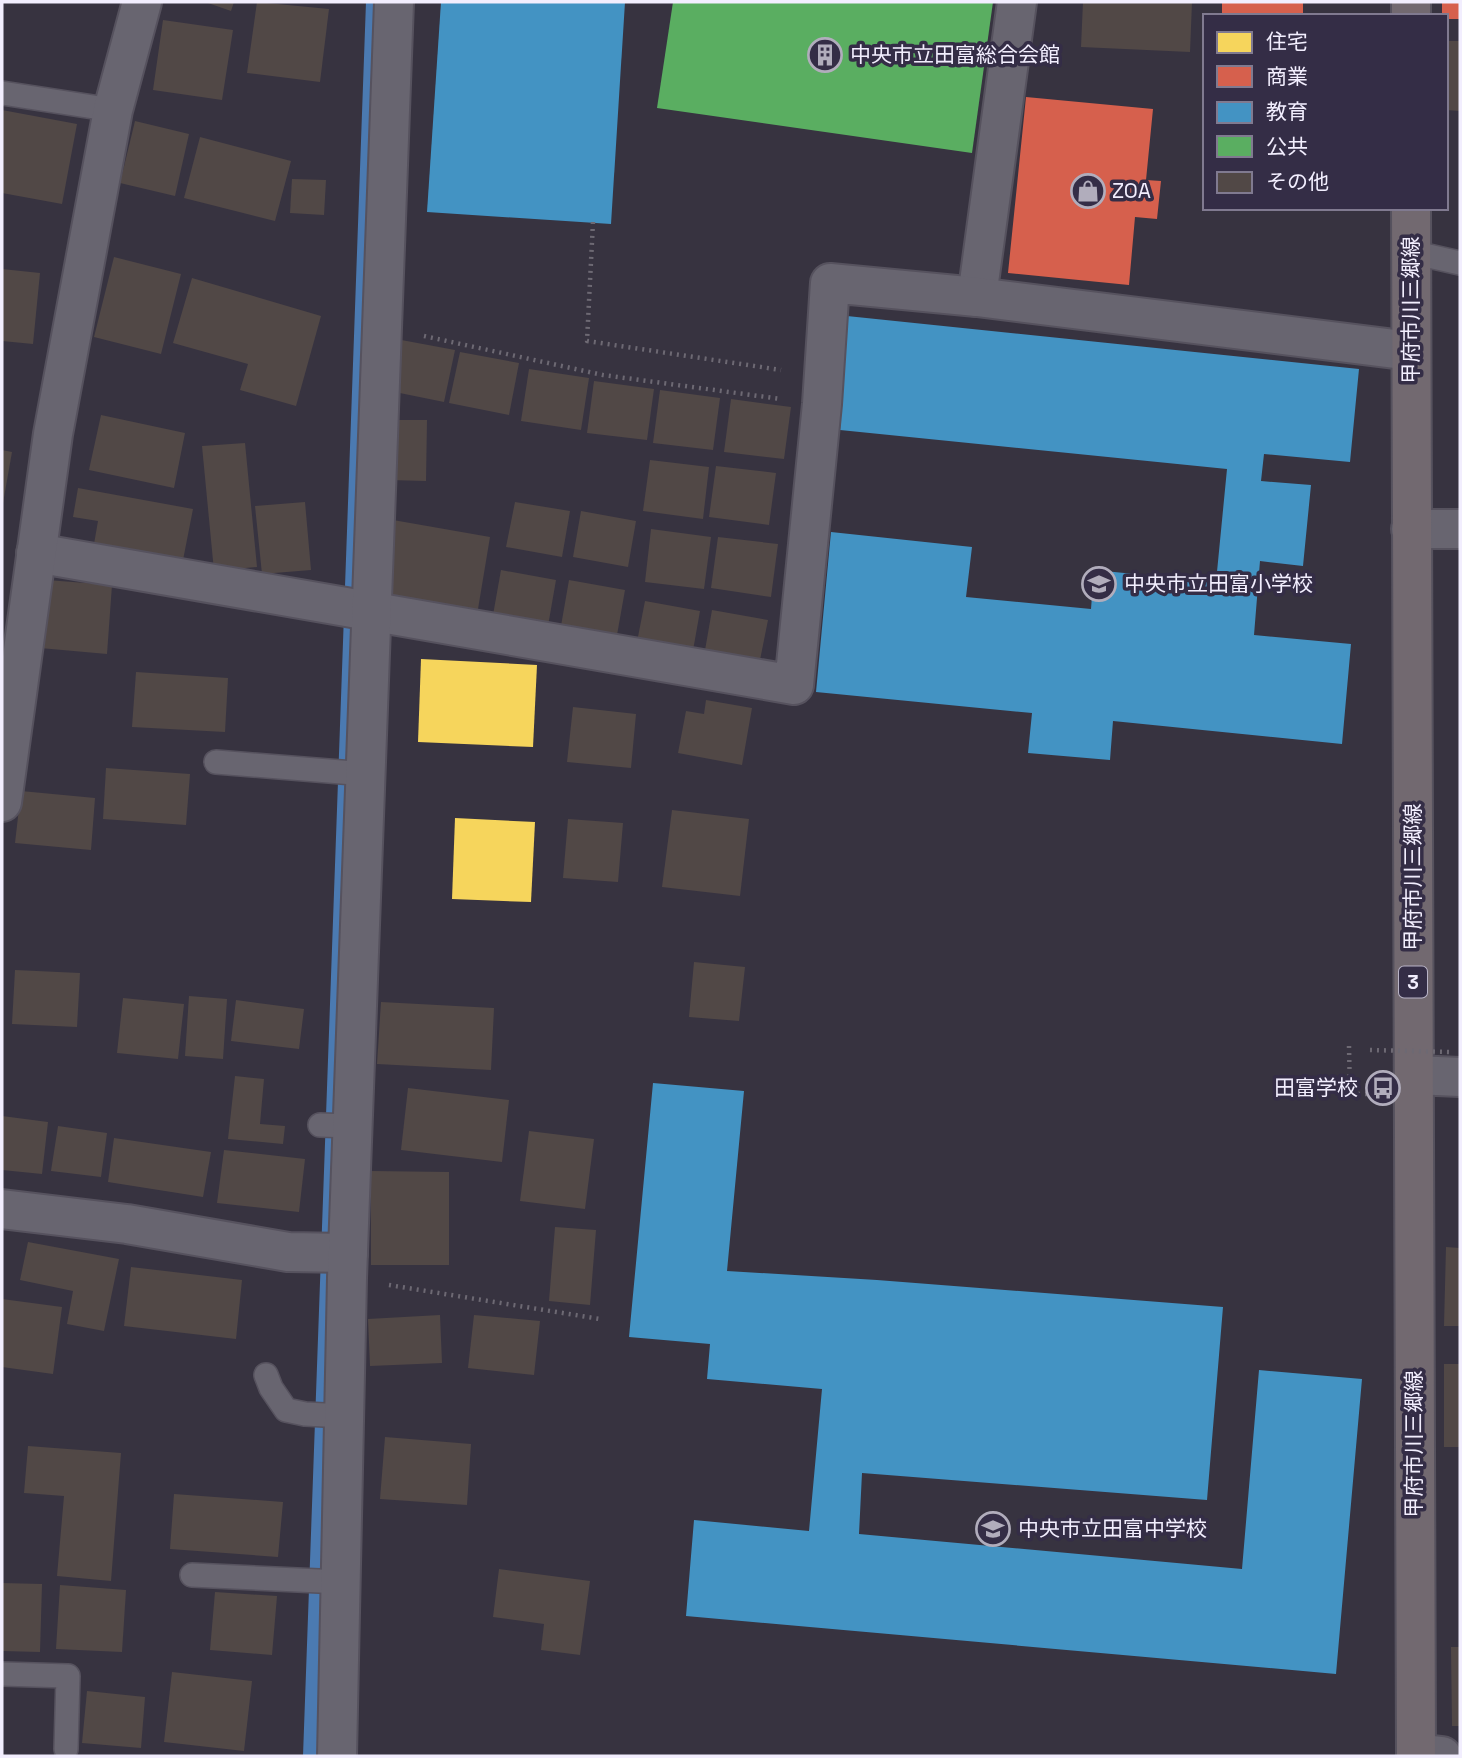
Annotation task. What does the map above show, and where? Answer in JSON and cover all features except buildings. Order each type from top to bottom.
[{"type":"main road","name":"甲府市川三郷線","points":[[1411,210],[1414,1075],[1424,1755]]},
{"type":"street","points":[[2,802],[5,748],[53,435],[113,110],[142,2]]},
{"type":"street","points":[[337,1756],[337,1581],[346,1262],[341,1126],[362,774],[354,608],[382,327],[394,2]]},
{"type":"street","points":[[977,297],[1017,2]]},
{"type":"street","points":[[36,552],[794,685],[823,390],[830,283],[977,297],[1411,351]]},
{"type":"street","points":[[1411,529],[1460,529]]},
{"type":"street","points":[[1414,1075],[1455,1065]]},
{"type":"street","points":[[2,1209],[127,1224],[346,1262]]},
{"type":"lane","points":[[2,93],[113,110]]},
{"type":"lane","points":[[1411,252],[1460,263]]},
{"type":"lane","points":[[216,762],[362,774]]},
{"type":"lane","points":[[266,1374],[271,1388],[286,1410],[343,1416]]},
{"type":"lane","points":[[192,1575],[337,1581]]},
{"type":"lane","points":[[2,1674],[68,1676],[66,1749]]},
{"type":"path","points":[[593,222],[587,341],[823,390]]},
{"type":"path","points":[[382,327],[603,375],[823,390]]},
{"type":"path","points":[[1349,1046],[1350,1094],[1368,1094],[1368,1083]]},
{"type":"path","points":[[1369,1061],[1370,1050],[1455,1065]]},
{"type":"path","points":[[346,1262],[600,1319]]},
{"type":"waterway","points":[[310,1756],[373,2]]},
{"type":"place","name":"中央市立田富総合会館","points":[[825,55]]},
{"type":"place","name":"ZOA","points":[[1088,191]]},
{"type":"place","name":"中央市立田富小学校","points":[[1099,584]]},
{"type":"place","name":"田富学校","points":[[1383,1088]]},
{"type":"place","name":"中央市立田富中学校","points":[[993,1529]]}]
